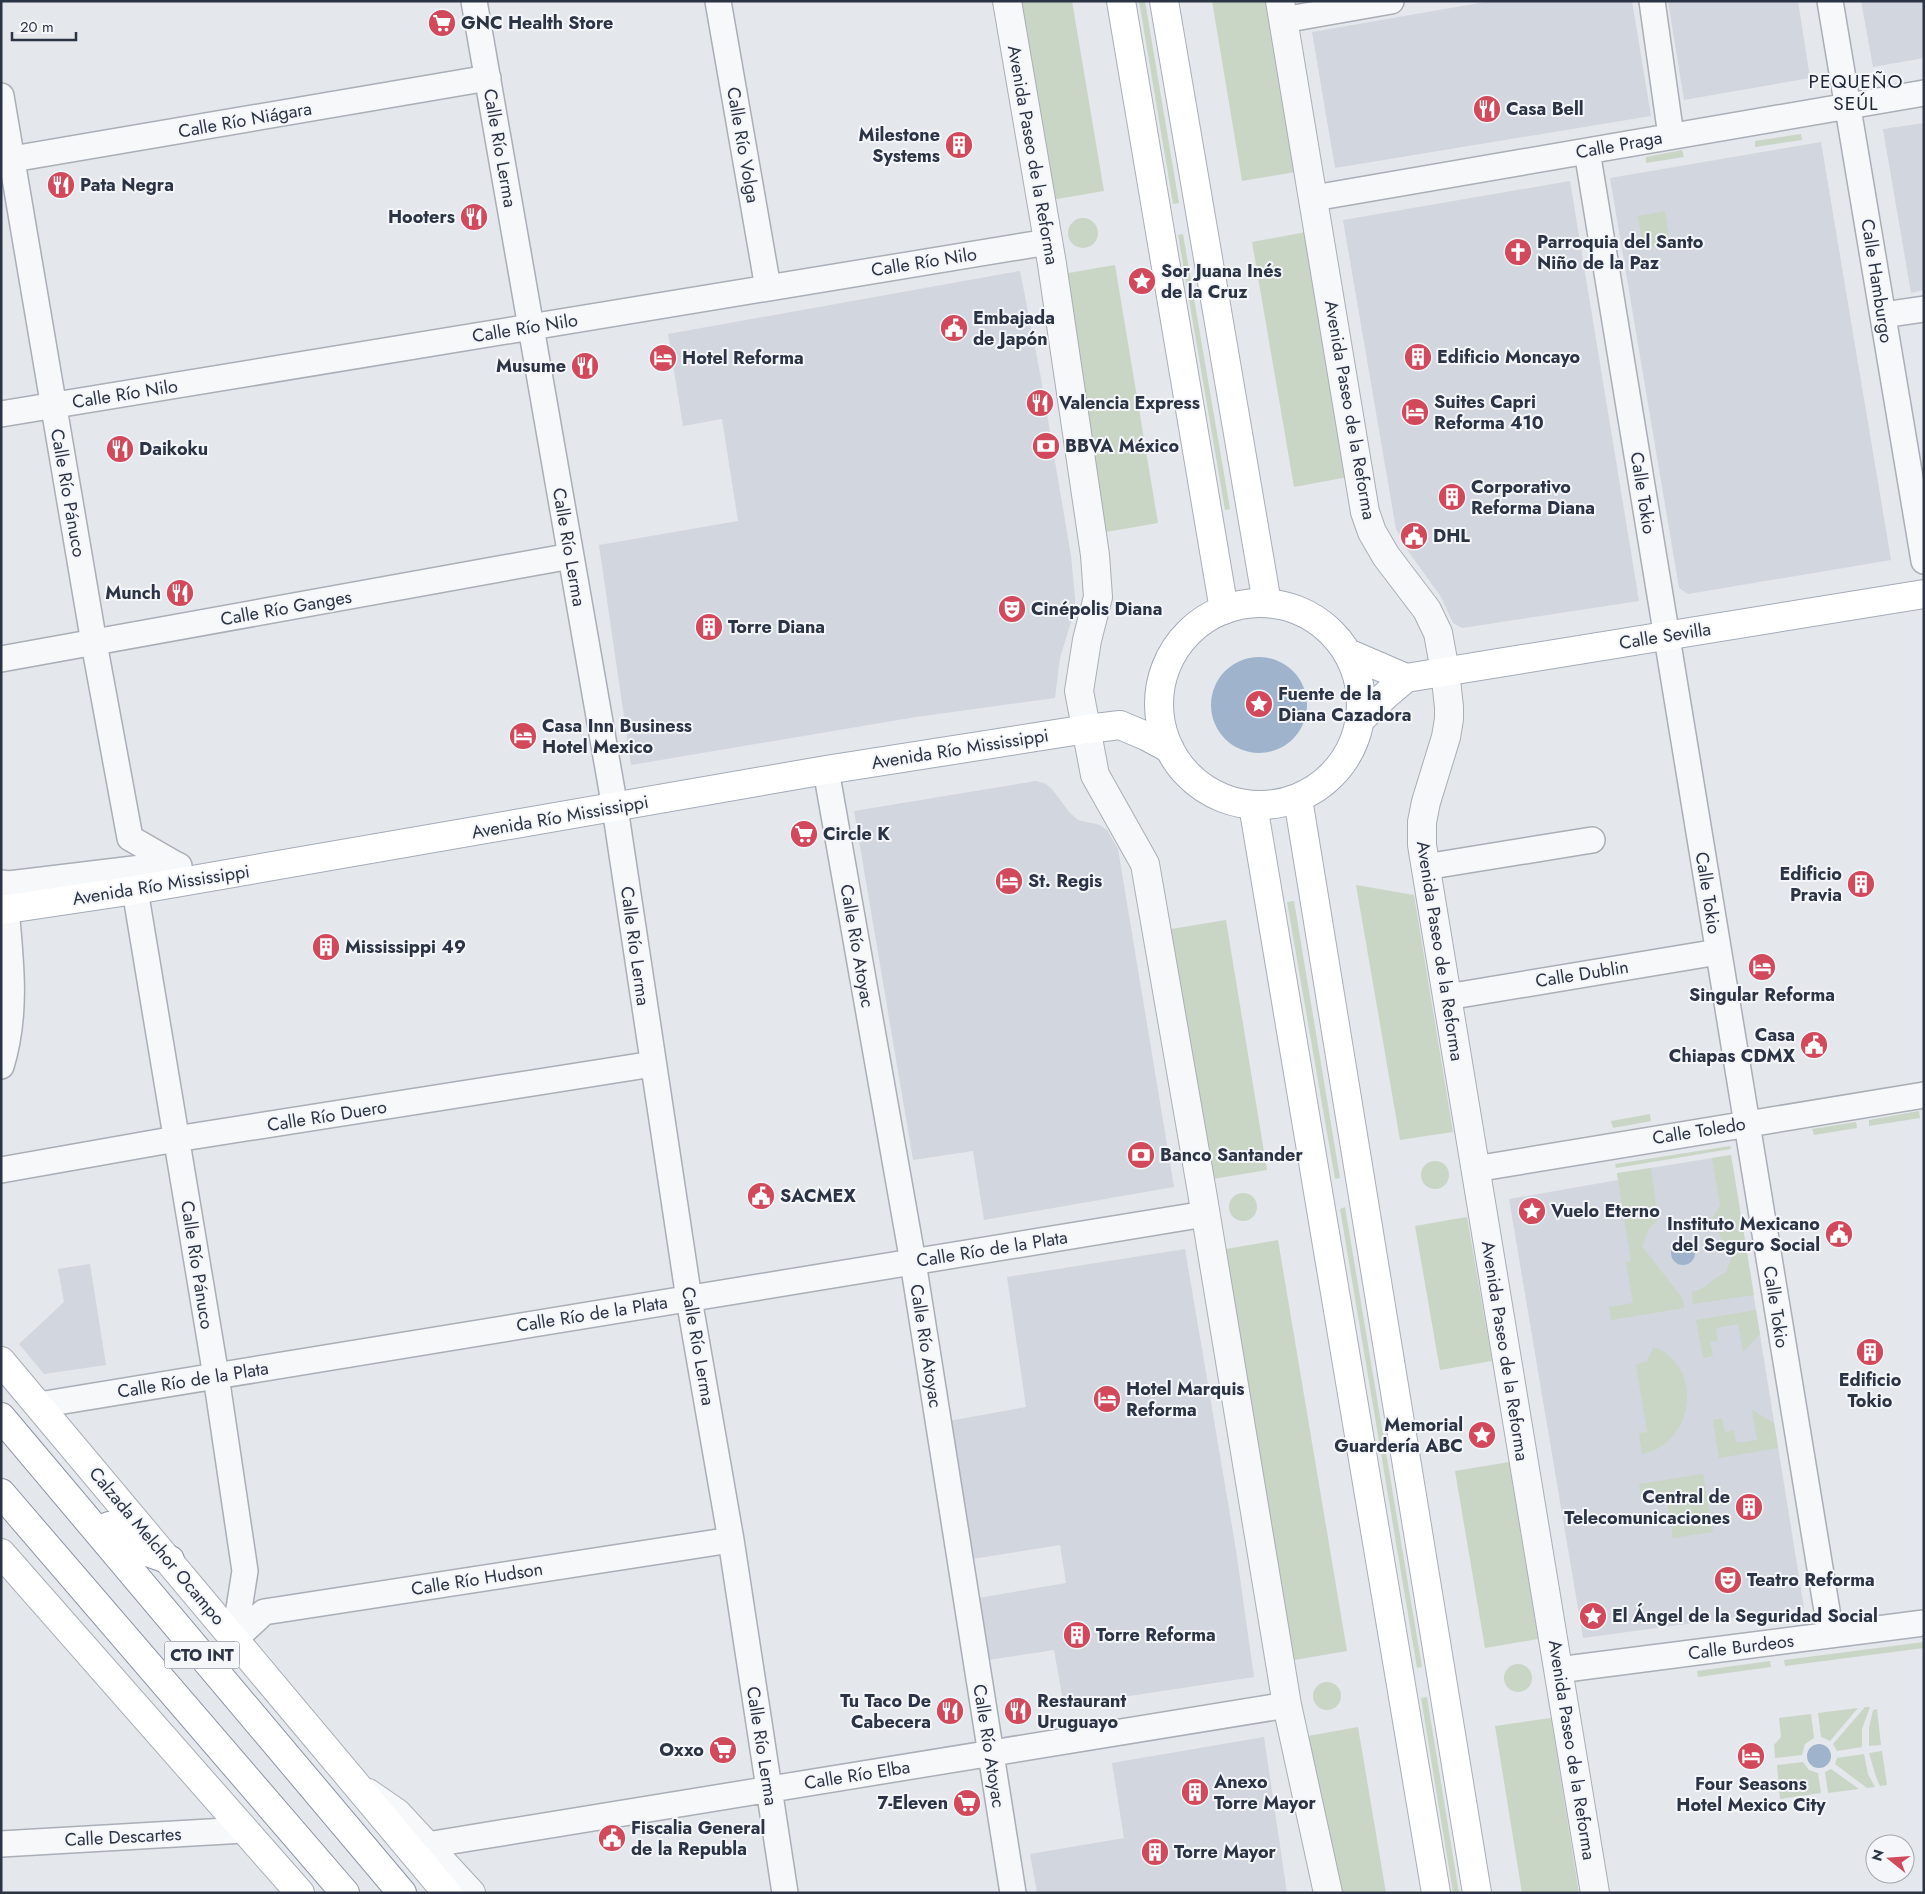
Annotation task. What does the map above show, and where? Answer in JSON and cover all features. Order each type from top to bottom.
[{"type":"main road","points":[[1121,1],[1224,610]]},
{"type":"main road","points":[[1164,1],[1267,603]]},
{"type":"main road","name":"Calle Sevilla","points":[[1360,720],[1406,678],[1924,594]]},
{"type":"main road","points":[[1267,603],[1300,610],[1328,628],[1348,653],[1360,686],[1360,720],[1349,753],[1327,780],[1298,798],[1265,806],[1230,802],[1199,787],[1176,762],[1170,749],[1162,730],[1158,698],[1165,666],[1182,638],[1207,617],[1224,610],[1237,605],[1267,603]]},
{"type":"main road","points":[[1348,653],[1406,678]]},
{"type":"main road","name":"Avenida Río Mississippi","points":[[4,909],[135,890],[826,770],[1120,725],[1143,708],[1162,682]]},
{"type":"main road","name":"Avenida Río Mississippi","points":[[1120,725],[1170,749]]},
{"type":"main road","points":[[1298,798],[1477,1893]]},
{"type":"main road","points":[[1253,805],[1436,1893]]},
{"type":"main road","name":"Calzada Melchor Ocampo","points":[[1,1361],[170,1560],[234,1640],[447,1893]]},
{"type":"main road","name":"CTO INT","points":[[1,1417],[402,1893]]},
{"type":"main road","points":[[44,1469],[73,1485],[125,1544],[170,1560]]},
{"type":"main road","name":"CTO INT","points":[[1,1493],[345,1893]]},
{"type":"main road","points":[[1,1519],[40,1538]]},
{"type":"main road","points":[[1,1553],[300,1893]]},
{"type":"street","name":"Calle Río Lerma","points":[[474,1],[615,808],[653,1064],[731,1540],[785,1893]]},
{"type":"street","name":"Calle Río Volga","points":[[718,1],[768,288]]},
{"type":"street","name":"Avenida Paseo de la Reforma","points":[[1007,1],[1048,242],[1095,555],[1098,596],[1087,640],[1079,691],[1095,775],[1145,864],[1287,1704],[1328,1893]]},
{"type":"street","points":[[1281,10],[1391,1]]},
{"type":"street","points":[[1652,1],[1671,136]]},
{"type":"street","name":"Calle Hamburgo","points":[[1830,1],[1924,561]]},
{"type":"street","name":"Avenida Paseo de la Reforma","points":[[1281,10],[1314,198],[1365,512],[1372,532],[1386,556],[1427,610],[1438,633],[1449,707],[1446,737],[1426,802],[1422,822],[1422,845],[1595,1893]]},
{"type":"street","name":"Calle Río Niágara","points":[[7,161],[488,78]]},
{"type":"street","name":"Calle Praga","points":[[1314,198],[1924,93]]},
{"type":"street","name":"Calle Río Pánuco","points":[[1,96],[7,161],[54,406],[94,643],[130,838],[204,878]]},
{"type":"street","name":"Calle Tokio","points":[[1586,151],[1831,1635]]},
{"type":"street","name":"Calle Río Nilo","points":[[1,414],[1048,242]]},
{"type":"street","points":[[1883,315],[1924,309]]},
{"type":"street","name":"Calle Río Ganges","points":[[1,659],[571,556]]},
{"type":"street","name":"Calle Río Atoyac","points":[[826,770],[913,1262],[1013,1893]]},
{"type":"street","points":[[1425,867],[1592,840]]},
{"type":"street","points":[[1,883],[9,884],[175,864]]},
{"type":"street","name":"Calle Río Pánuco","points":[[135,890],[216,1376],[245,1570],[234,1640]]},
{"type":"street","points":[[1,1066],[9,1038],[12,988],[4,909]]},
{"type":"street","name":"Calle Dublin","points":[[1446,997],[1718,952]]},
{"type":"street","name":"Calle Río Duero","points":[[1,1170],[176,1139],[653,1064]]},
{"type":"street","name":"Calle Toledo","points":[[1475,1169],[1924,1095]]},
{"type":"street","name":"Calle Río de la Plata","points":[[39,1405],[1205,1214]]},
{"type":"street","name":"Calle Río Hudson","points":[[234,1640],[264,1612],[731,1540]]},
{"type":"street","name":"Calle Burdeos","points":[[1558,1670],[1924,1623]]},
{"type":"street","name":"Calle Río Elba","points":[[427,1844],[1287,1704]]},
{"type":"street","points":[[357,1786],[398,1813],[470,1893]]},
{"type":"street","name":"Calle Descartes","points":[[1,1844],[244,1830]]},
{"type":"shaded area","points":[[1491,1],[1632,1],[1651,116],[1335,168],[1312,32]]},
{"type":"shaded area","points":[[1668,1],[1798,1],[1810,78],[1684,100]]},
{"type":"shaded area","points":[[1861,1],[1924,1],[1924,58],[1873,67]]},
{"type":"shaded area","points":[[1924,123],[1924,290],[1911,293],[1883,129]]},
{"type":"shaded area","points":[[1821,142],[1891,560],[1688,594],[1679,588],[1610,178]]},
{"type":"shaded area","points":[[1570,181],[1639,601],[1462,628],[1453,623],[1441,597],[1406,548],[1396,529],[1343,220]]},
{"type":"shaded area","points":[[1020,271],[1040,373],[1071,556],[1075,597],[1075,609],[1060,658],[1055,698],[916,717],[631,765],[599,545],[738,521],[722,419],[683,426],[668,334]]},
{"type":"shaded area","points":[[1036,781],[1046,784],[1052,789],[1069,812],[1078,820],[1100,825],[1107,830],[1118,849],[1174,1187],[984,1220],[973,1151],[913,1160],[854,811]]},
{"type":"shaded area","points":[[1731,1155],[1804,1608],[1583,1638],[1509,1199],[1618,1180],[1617,1173]]},
{"type":"shaded area","points":[[1185,1249],[1236,1550],[1254,1677],[1064,1706],[1054,1650],[988,1660],[978,1598],[1066,1583],[1060,1545],[972,1559],[949,1421],[1026,1407],[1007,1277]]},
{"type":"shaded area","points":[[90,1264],[106,1365],[44,1374],[19,1344],[64,1302],[58,1269]]},
{"type":"shaded area","points":[[1264,1737],[1287,1893],[1037,1893],[1030,1854],[1124,1838],[1112,1763]]},
{"type":"green space","points":[[1018,1],[1072,1],[1104,191],[1051,200]]},
{"type":"green space","points":[[1139,1],[1145,1],[1179,203],[1173,204]]},
{"type":"green space","points":[[1212,1],[1268,1],[1296,172],[1242,181]]},
{"type":"green space","points":[[1801,134],[1802,140],[1755,147],[1755,141]]},
{"type":"green space","points":[[1682,150],[1684,157],[1646,163],[1646,157]]},
{"type":"green space","points":[[1665,211],[1670,244],[1643,248],[1638,216]]},
{"type":"green space","points":[[1083,218],[1094,222],[1098,233],[1094,244],[1083,248],[1072,244],[1068,233],[1072,222]]},
{"type":"green space","points":[[1306,232],[1348,477],[1294,487],[1252,242]]},
{"type":"green space","points":[[1183,234],[1230,509],[1225,510],[1178,235]]},
{"type":"green space","points":[[1115,265],[1158,523],[1106,532],[1063,274]]},
{"type":"green space","points":[[1356,885],[1414,895],[1453,1132],[1400,1140]]},
{"type":"green space","points":[[1294,901],[1340,1178],[1335,1179],[1287,902]]},
{"type":"green space","points":[[1226,920],[1267,1170],[1213,1179],[1171,929]]},
{"type":"green space","points":[[1919,1111],[1920,1118],[1869,1126],[1869,1120]]},
{"type":"green space","points":[[1650,1114],[1651,1121],[1613,1128],[1611,1121]]},
{"type":"green space","points":[[1856,1122],[1857,1128],[1814,1135],[1812,1129]]},
{"type":"green space","points":[[1730,1146],[1731,1149],[1616,1168],[1615,1164]]},
{"type":"green space","points":[[1731,1155],[1754,1295],[1693,1304],[1692,1292],[1726,1273],[1732,1256],[1718,1232],[1709,1224],[1720,1205],[1712,1158]]},
{"type":"green space","points":[[1435,1161],[1445,1165],[1449,1175],[1445,1185],[1435,1189],[1425,1185],[1421,1175],[1425,1165]]},
{"type":"green space","points":[[1651,1168],[1658,1219],[1649,1229],[1642,1246],[1683,1299],[1684,1308],[1611,1320],[1609,1307],[1633,1303],[1626,1262],[1631,1261],[1617,1173]]},
{"type":"green space","points":[[1243,1193],[1253,1197],[1257,1207],[1253,1217],[1243,1221],[1233,1217],[1229,1207],[1233,1197]]},
{"type":"green space","points":[[1345,1207],[1422,1667],[1417,1668],[1340,1209]]},
{"type":"green space","points":[[1467,1217],[1492,1361],[1440,1370],[1415,1226]]},
{"type":"green space","points":[[1278,1240],[1347,1651],[1294,1660],[1226,1249]]},
{"type":"green space","points":[[1756,1310],[1760,1334],[1743,1352],[1738,1324],[1716,1328],[1718,1341],[1710,1342],[1713,1356],[1703,1358],[1696,1320]]},
{"type":"green space","points":[[1653,1348],[1665,1353],[1678,1366],[1685,1381],[1687,1396],[1685,1412],[1679,1426],[1670,1439],[1658,1449],[1642,1454],[1639,1433],[1647,1432],[1636,1365],[1647,1361]]},
{"type":"green space","points":[[1752,1410],[1774,1423],[1778,1448],[1719,1458],[1713,1420],[1722,1418],[1725,1432],[1734,1430],[1736,1443],[1757,1440]]},
{"type":"green space","points":[[1509,1462],[1538,1639],[1485,1648],[1455,1471]]},
{"type":"green space","points":[[1703,1474],[1713,1532],[1673,1538],[1665,1492],[1641,1496],[1639,1484]]},
{"type":"green space","points":[[1924,1642],[1924,1648],[1785,1666],[1784,1660]]},
{"type":"green space","points":[[1770,1661],[1771,1667],[1698,1677],[1697,1671]]},
{"type":"green space","points":[[1518,1664],[1528,1668],[1532,1678],[1528,1688],[1518,1692],[1508,1688],[1504,1678],[1508,1668]]},
{"type":"green space","points":[[1327,1682],[1337,1686],[1341,1696],[1337,1706],[1327,1710],[1317,1706],[1313,1696],[1317,1686]]},
{"type":"green space","points":[[1427,1697],[1459,1893],[1453,1893],[1421,1698]]},
{"type":"green space","points":[[1865,1707],[1870,1707],[1862,1729],[1862,1747],[1837,1751],[1833,1744]]},
{"type":"green space","points":[[1858,1708],[1830,1741],[1821,1737],[1818,1713]]},
{"type":"green space","points":[[1877,1709],[1881,1745],[1869,1746],[1869,1728],[1873,1710]]},
{"type":"green space","points":[[1811,1714],[1814,1738],[1805,1744],[1802,1755],[1775,1758],[1774,1745],[1781,1737],[1779,1718]]},
{"type":"green space","points":[[1551,1718],[1579,1893],[1522,1893],[1495,1726]]},
{"type":"green space","points":[[1358,1727],[1386,1893],[1342,1893],[1308,1736]]},
{"type":"green space","points":[[1882,1751],[1887,1785],[1880,1786],[1869,1753]]},
{"type":"green space","points":[[1864,1754],[1868,1774],[1875,1787],[1867,1788],[1835,1764],[1837,1758]]},
{"type":"green space","points":[[1803,1762],[1809,1770],[1818,1773],[1821,1793],[1780,1799],[1777,1765]]},
{"type":"green space","points":[[1831,1769],[1859,1789],[1828,1793],[1825,1772]]},
{"type":"water","name":"Fuente de la Diana Cazadora","points":[[1259,657],[1277,661],[1293,671],[1303,687],[1307,705],[1303,723],[1293,739],[1277,749],[1259,753],[1241,749],[1225,739],[1215,723],[1211,705],[1215,687],[1225,671],[1241,661]]},
{"type":"water","points":[[1683,1241],[1691,1245],[1695,1253],[1691,1261],[1683,1265],[1675,1261],[1671,1253],[1675,1245]]},
{"type":"water","points":[[1819,1744],[1824,1745],[1830,1751],[1830,1761],[1824,1767],[1819,1768],[1814,1767],[1808,1761],[1807,1756],[1808,1751],[1814,1745]]},
{"type":"place","name":"GNC Health Store","points":[[442,23]]},
{"type":"place","name":"Casa Bell","points":[[1487,109]]},
{"type":"place","name":"Milestone Systems","points":[[959,145]]},
{"type":"place","name":"Pata Negra","points":[[61,185]]},
{"type":"place","name":"Hooters","points":[[474,217]]},
{"type":"place","name":"Parroquia del Santo Niño de la Paz","points":[[1518,252]]},
{"type":"place","name":"Sor Juana Inés de la Cruz","points":[[1142,281]]},
{"type":"place","name":"Embajada de Japón","points":[[954,328]]},
{"type":"place","name":"Edificio Moncayo","points":[[1418,357]]},
{"type":"place","name":"Hotel Reforma","points":[[663,358]]},
{"type":"place","name":"Musume","points":[[585,366]]},
{"type":"place","name":"Valencia Express","points":[[1040,403]]},
{"type":"place","name":"Suites Capri Reforma 410","points":[[1415,412]]},
{"type":"place","name":"BBVA México","points":[[1046,446]]},
{"type":"place","name":"Daikoku","points":[[120,449]]},
{"type":"place","name":"Corporativo Reforma Diana","points":[[1452,497]]},
{"type":"place","name":"DHL","points":[[1414,536]]},
{"type":"place","name":"Munch","points":[[180,593]]},
{"type":"place","name":"Cinépolis Diana","points":[[1012,609]]},
{"type":"place","name":"Torre Diana","points":[[709,627]]},
{"type":"place","name":"Fuente de la Diana Cazadora","points":[[1259,704]]},
{"type":"place","name":"Casa Inn Business Hotel Mexico","points":[[523,736]]},
{"type":"place","name":"Circle K","points":[[804,834]]},
{"type":"place","name":"St. Regis","points":[[1009,881]]},
{"type":"place","name":"Edificio Pravia","points":[[1861,884]]},
{"type":"place","name":"Mississippi 49","points":[[326,947]]},
{"type":"place","name":"Singular Reforma","points":[[1762,967]]},
{"type":"place","name":"Casa Chiapas CDMX","points":[[1814,1045]]},
{"type":"place","name":"Banco Santander","points":[[1141,1155]]},
{"type":"place","name":"SACMEX","points":[[761,1196]]},
{"type":"place","name":"Vuelo Eterno","points":[[1532,1211]]},
{"type":"place","name":"Instituto Mexicano del Seguro Social","points":[[1839,1234]]},
{"type":"place","name":"Edificio Tokio","points":[[1870,1352]]},
{"type":"place","name":"Hotel Marquis Reforma","points":[[1107,1399]]},
{"type":"place","name":"Memorial Guardería ABC","points":[[1482,1435]]},
{"type":"place","name":"Central de Telecomunicaciones","points":[[1749,1507]]},
{"type":"place","name":"Teatro Reforma","points":[[1728,1580]]},
{"type":"place","name":"El Ángel de la Seguridad Social","points":[[1593,1616]]},
{"type":"place","name":"Torre Reforma","points":[[1077,1635]]},
{"type":"place","name":"Tu Taco De Cabecera","points":[[950,1711]]},
{"type":"place","name":"Restaurant Uruguayo","points":[[1018,1711]]},
{"type":"place","name":"Oxxo","points":[[723,1750]]},
{"type":"place","name":"Four Seasons Hotel Mexico City","points":[[1751,1756]]},
{"type":"place","name":"Anexo Torre Mayor","points":[[1195,1792]]},
{"type":"place","name":"7-Eleven","points":[[967,1803]]},
{"type":"place","name":"Fiscalia General de la Republa","points":[[612,1838]]},
{"type":"place","name":"Torre Mayor","points":[[1155,1852]]},
{"type":"district","name":"PEQUEÑO SEÚL","points":[[1856,92]]}]
